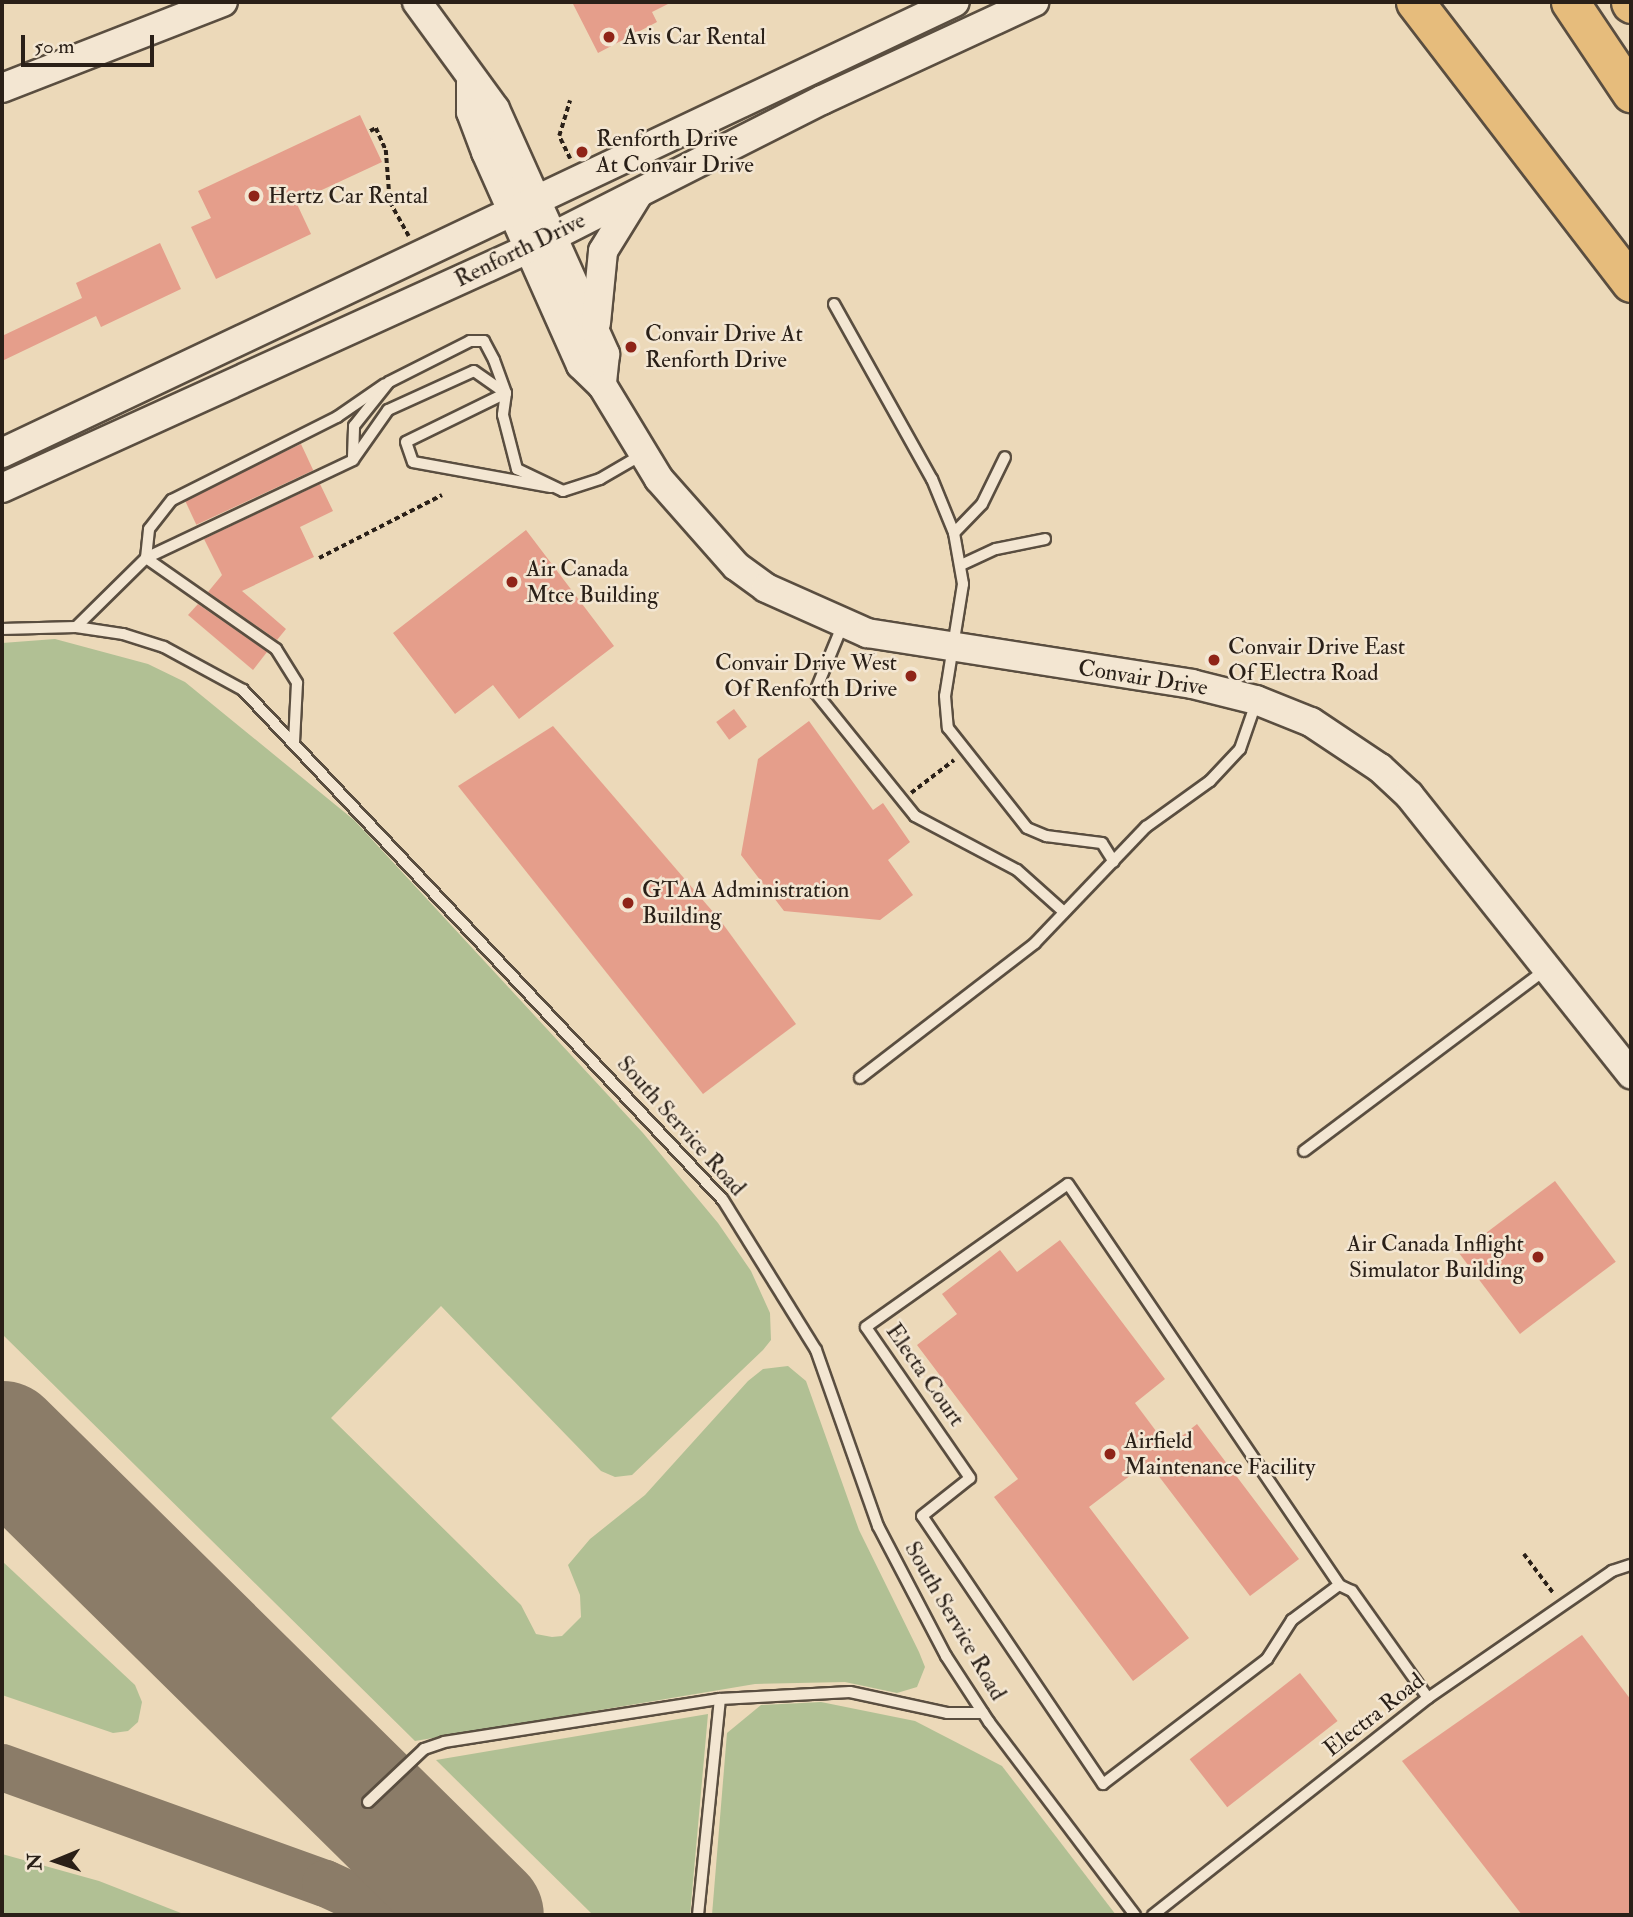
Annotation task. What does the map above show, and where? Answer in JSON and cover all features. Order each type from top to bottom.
[{"type":"highway","points":[[1415,2],[1631,283]]},
{"type":"highway","points":[[1570,2],[1626,85]]},
{"type":"highway","points":[[1582,2],[1626,85]]},
{"type":"street","points":[[2,88],[223,2]]},
{"type":"street","name":"Convair Drive","points":[[417,2],[437,23],[471,82],[495,109],[536,198],[541,243],[581,365],[602,385],[643,454],[704,535],[736,566],[766,588],[843,624],[950,651],[1135,674],[1256,700],[1311,722],[1390,777],[1548,967],[1631,1074]]},
{"type":"street","name":"Renforth Drive","points":[[2,453],[509,209],[955,2]]},
{"type":"street","name":"Renforth Drive","points":[[2,488],[541,243],[640,190],[1034,2]]},
{"type":"street","name":"Convair Drive","points":[[471,82],[471,112],[509,209],[541,243],[596,334],[605,354],[602,385]]},
{"type":"street","points":[[596,334],[597,274],[603,251],[640,190]]},
{"type":"lane","points":[[834,304],[932,479],[954,533],[963,584],[950,651],[944,712],[956,741],[1027,828],[1046,836],[1102,843],[1114,862]]},
{"type":"lane","points":[[146,558],[149,529],[172,500],[337,417],[389,382],[470,341],[484,341],[506,393],[503,415],[517,469],[551,487]]},
{"type":"lane","points":[[76,627],[146,558],[353,460],[388,410],[474,372],[506,393]]},
{"type":"lane","points":[[353,460],[354,426],[389,382]]},
{"type":"lane","points":[[506,393],[406,442],[413,462],[563,491],[600,480],[643,454]]},
{"type":"lane","points":[[954,533],[982,504],[1005,457]]},
{"type":"lane","points":[[961,565],[996,549],[1045,539]]},
{"type":"lane","points":[[146,558],[276,649],[297,683],[294,741]]},
{"type":"lane","points":[[843,624],[815,692],[915,816],[1017,870],[1064,912]]},
{"type":"lane","name":"South Service Road","points":[[2,629],[76,627],[134,638],[207,667],[243,690],[294,741],[723,1200],[816,1350],[878,1526],[946,1656],[983,1713],[1135,1915]]},
{"type":"lane","points":[[860,1078],[1035,943],[1146,827],[1210,781],[1240,748],[1256,700]]},
{"type":"lane","points":[[1304,1151],[1548,967]]},
{"type":"lane","name":"Electa Court","points":[[1068,1184],[1339,1585],[1292,1620],[1267,1659],[1103,1784],[922,1516],[970,1478],[866,1327],[1068,1184]]},
{"type":"lane","name":"Electra Road","points":[[1153,1915],[1428,1698],[1612,1571],[1631,1565]]},
{"type":"lane","points":[[1339,1585],[1352,1591],[1428,1698]]},
{"type":"lane","points":[[368,1802],[424,1749],[444,1742],[720,1699],[850,1692],[947,1713],[983,1713]]},
{"type":"lane","points":[[698,1915],[720,1699]]},
{"type":"path","points":[[570,101],[559,136],[571,161]]},
{"type":"path","points":[[370,131],[376,128],[386,150],[390,202],[409,236]]},
{"type":"path","points":[[319,558],[442,495]]},
{"type":"path","points":[[903,801],[954,760]]},
{"type":"path","points":[[1524,1554],[1562,1605]]},
{"type":"green space","points":[[55,639],[148,664],[185,682],[354,820],[643,1133],[718,1223],[751,1271],[770,1313],[771,1340],[763,1350],[632,1475],[615,1477],[601,1471],[441,1306],[331,1418],[521,1605],[536,1634],[562,1636],[581,1617],[580,1595],[568,1565],[590,1539],[645,1495],[748,1381],[763,1369],[788,1366],[806,1381],[859,1530],[919,1652],[925,1667],[917,1687],[897,1693],[845,1682],[755,1684],[415,1741],[2,1334],[2,643]]},
{"type":"green space","points":[[2,1561],[135,1685],[142,1702],[138,1722],[128,1731],[113,1733],[2,1695]]},
{"type":"green space","points":[[821,1702],[915,1721],[1002,1766],[1116,1915],[712,1915],[727,1733],[761,1705]]},
{"type":"green space","points":[[708,1714],[690,1915],[593,1915],[436,1760]]},
{"type":"green space","points":[[2,1854],[99,1881],[186,1915],[2,1915]]},
{"type":"building","name":"Avis Car Rental","points":[[572,2],[672,2],[652,12],[657,22],[598,53]]},
{"type":"building","name":"Hertz Car Rental","points":[[360,115],[382,162],[296,202],[311,234],[216,279],[191,227],[211,218],[198,191]]},
{"type":"building","points":[[160,243],[181,289],[101,327],[96,316],[2,361],[2,336],[82,298],[76,283]]},
{"type":"building","points":[[301,444],[313,470],[196,525],[184,499]]},
{"type":"building","points":[[320,484],[333,511],[300,527],[314,557],[242,591],[286,629],[277,640],[208,592],[222,575],[204,539]]},
{"type":"building","name":"Air Canada Mtce Building","points":[[526,530],[614,646],[519,719],[493,685],[455,714],[393,633]]},
{"type":"building","points":[[198,604],[267,652],[253,670],[188,615]]},
{"type":"building","points":[[734,709],[747,727],[729,740],[716,722]]},
{"type":"building","points":[[809,721],[873,810],[883,803],[910,842],[888,860],[913,895],[880,920],[784,911],[741,855],[758,759]]},
{"type":"building","name":"GTAA Administration Building","points":[[553,726],[720,920],[796,1024],[703,1094],[458,786]]},
{"type":"building","name":"Air Canada Inflight Simulator Building","points":[[1555,1181],[1616,1262],[1520,1334],[1459,1253]]},
{"type":"building","name":"Airfield Maintenance Facility","points":[[1060,1240],[1165,1379],[1135,1403],[1168,1447],[1197,1424],[1299,1559],[1250,1596],[1148,1462],[1089,1507],[1189,1638],[1133,1681],[994,1497],[1018,1479],[917,1345],[957,1314],[942,1294],[1000,1250],[1017,1272]]},
{"type":"building","points":[[1582,1635],[1631,1700],[1631,1915],[1522,1915],[1402,1761]]},
{"type":"building","points":[[1300,1673],[1338,1721],[1227,1807],[1190,1759]]},
{"type":"taxiway","points":[[2,1446],[42,1481]]},
{"type":"taxiway","points":[[2,1767],[325,1883],[395,1915]]},
{"type":"runway","points":[[2,1441],[483,1915]]},
{"type":"place","name":"Avis Car Rental","points":[[609,37]]},
{"type":"place","name":"Renforth Drive At Convair Drive","points":[[582,152]]},
{"type":"place","name":"Hertz Car Rental","points":[[254,196]]},
{"type":"place","name":"Convair Drive At Renforth Drive","points":[[631,347]]},
{"type":"place","name":"Air Canada Mtce Building","points":[[512,582]]},
{"type":"place","name":"Convair Drive East Of Electra Road","points":[[1214,660]]},
{"type":"place","name":"Convair Drive West Of Renforth Drive","points":[[911,676]]},
{"type":"place","name":"GTAA Administration Building","points":[[628,903]]},
{"type":"place","name":"Air Canada Inflight Simulator Building","points":[[1538,1257]]},
{"type":"place","name":"Airfield Maintenance Facility","points":[[1110,1454]]}]
